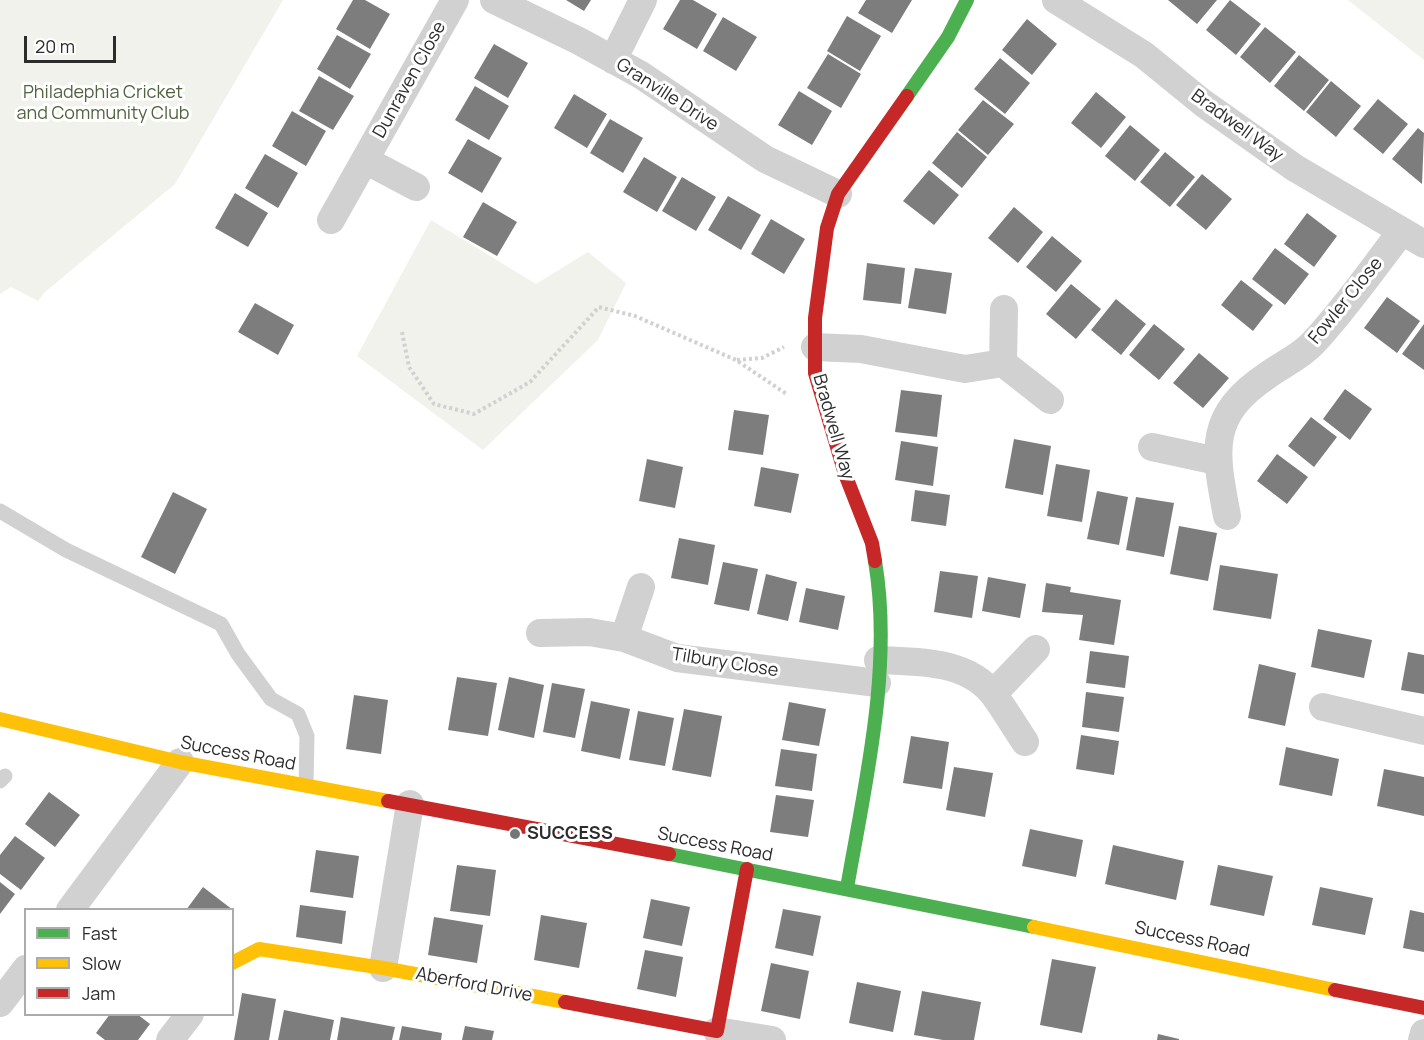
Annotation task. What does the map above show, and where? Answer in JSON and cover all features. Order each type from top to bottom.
[{"type":"street","name":"Dunraven Close","points":[[331,220],[455,0]]},
{"type":"street","name":"Granville Drive","points":[[494,0],[641,75],[765,159],[838,194]]},
{"type":"street","points":[[613,60],[643,0]]},
{"type":"street","name":"Bradwell Way","points":[[847,888],[875,727],[881,597],[872,543],[828,422],[815,373],[815,339],[827,228],[838,194],[948,37],[967,0]]},
{"type":"street","name":"Bradwell Way","points":[[1056,0],[1144,55],[1203,103],[1295,168],[1413,238]]},
{"type":"street","points":[[365,160],[416,188]]},
{"type":"street","name":"Fowler Close","points":[[1227,516],[1217,461],[1221,429],[1233,405],[1266,375],[1311,345],[1413,238]]},
{"type":"street","points":[[1003,363],[1004,309]]},
{"type":"street","points":[[815,339],[965,369],[1003,363],[1050,400]]},
{"type":"street","points":[[1152,447],[1217,461]]},
{"type":"street","points":[[624,638],[641,587]]},
{"type":"street","name":"Tilbury Close","points":[[540,633],[589,632],[624,638],[677,658],[878,672],[935,663],[957,669],[993,694]]},
{"type":"street","points":[[1025,742],[993,694],[1036,649]]},
{"type":"street","points":[[1323,706],[1424,731]]},
{"type":"street","name":"Success Road","points":[[0,719],[180,762],[847,888],[1424,1008]]},
{"type":"street","points":[[71,908],[180,762]]},
{"type":"street","points":[[383,968],[410,804]]},
{"type":"street","points":[[717,1031],[747,869]]},
{"type":"street","name":"Aberford Drive","points":[[234,962],[259,949],[383,968],[684,1033],[717,1031],[772,1040]]},
{"type":"street","points":[[0,1003],[24,972]]},
{"type":"street","points":[[170,1040],[188,1016]]},
{"type":"street","points":[[1422,1040],[1424,1033]]},
{"type":"lane","points":[[0,511],[66,550],[221,624],[238,654],[271,699],[298,714],[307,736],[306,785]]},
{"type":"path","points":[[402,332],[409,367],[434,404],[474,414],[530,382],[599,307],[635,316],[736,360],[828,422]]},
{"type":"path","points":[[736,360],[762,358],[815,339]]},
{"type":"green space","name":"Philadephia Cricket and Community Club","points":[[0,0],[283,0],[175,184],[45,292],[38,301],[11,287],[0,294]]},
{"type":"green space","points":[[1348,0],[1424,0],[1424,60]]},
{"type":"green space","points":[[431,220],[536,284],[588,252],[626,283],[598,340],[483,450],[357,356]]},
{"type":"building","points":[[353,0],[365,0],[390,14],[370,49],[336,29]]},
{"type":"building","points":[[566,0],[591,0],[584,11]]},
{"type":"building","points":[[680,0],[693,0],[717,14],[697,49],[663,29]]},
{"type":"building","points":[[866,0],[912,0],[892,33],[858,13]]},
{"type":"building","points":[[1168,0],[1217,0],[1197,24]]},
{"type":"building","points":[[1230,0],[1261,24],[1236,55],[1206,30]]},
{"type":"building","points":[[847,16],[881,36],[860,71],[827,51]]},
{"type":"building","points":[[723,17],[757,37],[736,71],[703,51]]},
{"type":"building","points":[[1027,19],[1057,44],[1032,75],[1002,50]]},
{"type":"building","points":[[1265,27],[1296,52],[1270,83],[1240,57]]},
{"type":"building","points":[[337,35],[371,54],[350,89],[317,69]]},
{"type":"building","points":[[494,44],[528,63],[508,98],[474,78]]},
{"type":"building","points":[[828,54],[861,74],[841,108],[807,88]]},
{"type":"building","points":[[1299,55],[1329,80],[1304,111],[1274,86]]},
{"type":"building","points":[[1000,58],[1030,83],[1005,114],[974,89]]},
{"type":"building","points":[[319,76],[354,96],[333,130],[299,111]]},
{"type":"building","points":[[1331,81],[1361,106],[1336,137],[1306,112]]},
{"type":"building","points":[[475,86],[509,106],[489,140],[455,120]]},
{"type":"building","points":[[799,91],[832,111],[812,145],[778,125]]},
{"type":"building","points":[[1096,92],[1126,117],[1101,148],[1071,123]]},
{"type":"building","points":[[574,94],[607,114],[587,148],[554,128]]},
{"type":"building","points":[[1378,99],[1408,124],[1383,154],[1353,129]]},
{"type":"building","points":[[983,100],[1014,124],[988,155],[958,130]]},
{"type":"building","points":[[292,111],[326,131],[306,166],[272,146]]},
{"type":"building","points":[[610,119],[643,138],[623,173],[590,153]]},
{"type":"building","points":[[1130,125],[1160,150],[1135,181],[1105,156]]},
{"type":"building","points":[[1418,128],[1424,133],[1422,184],[1392,159]]},
{"type":"building","points":[[957,132],[987,157],[962,188],[932,163]]},
{"type":"building","points":[[468,139],[502,158],[482,193],[448,173]]},
{"type":"building","points":[[1165,152],[1195,177],[1170,207],[1140,182]]},
{"type":"building","points":[[265,154],[298,173],[278,208],[245,188]]},
{"type":"building","points":[[644,157],[677,177],[657,212],[623,192]]},
{"type":"building","points":[[929,170],[959,195],[934,225],[903,201]]},
{"type":"building","points":[[1202,174],[1232,199],[1206,230],[1176,205]]},
{"type":"building","points":[[682,177],[716,197],[696,231],[662,211]]},
{"type":"building","points":[[235,193],[268,213],[248,247],[215,228]]},
{"type":"building","points":[[728,196],[761,215],[741,250],[708,230]]},
{"type":"building","points":[[483,202],[517,222],[497,256],[463,237]]},
{"type":"building","points":[[1014,207],[1043,232],[1018,263],[988,238]]},
{"type":"building","points":[[1307,213],[1337,236],[1314,267],[1284,244]]},
{"type":"building","points":[[771,219],[805,239],[784,274],[751,254]]},
{"type":"building","points":[[1052,236],[1082,261],[1056,292],[1026,267]]},
{"type":"building","points":[[1275,248],[1309,274],[1285,305],[1252,279]]},
{"type":"building","points":[[867,263],[905,268],[901,304],[863,300]]},
{"type":"building","points":[[915,268],[952,273],[946,314],[908,308]]},
{"type":"building","points":[[1241,280],[1273,305],[1253,331],[1221,305]]},
{"type":"building","points":[[1071,284],[1101,309],[1076,339],[1046,314]]},
{"type":"building","points":[[1387,297],[1420,321],[1397,353],[1364,328]]},
{"type":"building","points":[[1116,299],[1146,324],[1121,355],[1091,330]]},
{"type":"building","points":[[255,303],[294,325],[278,355],[238,332]]},
{"type":"building","points":[[1154,324],[1185,349],[1159,380],[1129,355]]},
{"type":"building","points":[[1424,324],[1424,370],[1402,354]]},
{"type":"building","points":[[1199,353],[1229,378],[1203,408],[1173,383]]},
{"type":"building","points":[[1345,389],[1372,409],[1350,440],[1323,419]]},
{"type":"building","points":[[901,390],[942,395],[937,437],[895,432]]},
{"type":"building","points":[[734,410],[769,415],[763,455],[728,450]]},
{"type":"building","points":[[1311,417],[1337,437],[1314,467],[1288,446]]},
{"type":"building","points":[[1014,439],[1051,446],[1043,495],[1005,488]]},
{"type":"building","points":[[901,441],[938,447],[933,486],[895,480]]},
{"type":"building","points":[[1277,454],[1308,477],[1287,504],[1257,481]]},
{"type":"building","points":[[647,459],[683,467],[675,508],[639,501]]},
{"type":"building","points":[[1056,464],[1090,470],[1082,522],[1047,516]]},
{"type":"building","points":[[761,467],[799,474],[791,513],[754,506]]},
{"type":"building","points":[[915,490],[950,495],[946,526],[911,521]]},
{"type":"building","points":[[1097,491],[1128,497],[1119,545],[1087,539]]},
{"type":"building","points":[[173,492],[207,509],[175,574],[141,557]]},
{"type":"building","points":[[1136,497],[1174,503],[1164,557],[1126,550]]},
{"type":"building","points":[[1179,526],[1217,533],[1208,581],[1170,574]]},
{"type":"building","points":[[679,538],[715,545],[708,585],[671,578]]},
{"type":"building","points":[[723,562],[758,569],[749,611],[714,604]]},
{"type":"building","points":[[1220,565],[1278,574],[1271,619],[1213,610]]},
{"type":"building","points":[[940,571],[978,576],[972,618],[934,612]]},
{"type":"building","points":[[766,574],[797,582],[788,621],[757,614]]},
{"type":"building","points":[[988,577],[1026,584],[1020,618],[982,611]]},
{"type":"building","points":[[1046,583],[1071,587],[1070,592],[1121,600],[1114,645],[1079,640],[1083,615],[1042,612]]},
{"type":"building","points":[[806,588],[845,596],[838,630],[799,622]]},
{"type":"building","points":[[1318,629],[1372,640],[1364,678],[1311,667]]},
{"type":"building","points":[[1090,651],[1129,656],[1125,688],[1086,683]]},
{"type":"building","points":[[1408,652],[1424,655],[1424,694],[1401,690]]},
{"type":"building","points":[[1259,664],[1296,673],[1285,726],[1248,718]]},
{"type":"building","points":[[457,677],[497,683],[488,736],[448,730]]},
{"type":"building","points":[[509,677],[544,685],[534,738],[498,730]]},
{"type":"building","points":[[552,683],[585,689],[575,738],[543,732]]},
{"type":"building","points":[[1086,692],[1124,697],[1119,732],[1082,727]]},
{"type":"building","points":[[354,695],[388,700],[381,754],[346,749]]},
{"type":"building","points":[[591,701],[630,709],[620,759],[581,751]]},
{"type":"building","points":[[789,702],[826,709],[819,746],[782,740]]},
{"type":"building","points":[[684,709],[722,716],[711,777],[672,770]]},
{"type":"building","points":[[638,711],[674,718],[665,766],[629,760]]},
{"type":"building","points":[[1081,735],[1119,741],[1114,775],[1076,769]]},
{"type":"building","points":[[911,736],[949,742],[942,789],[903,783]]},
{"type":"building","points":[[1286,747],[1339,759],[1332,796],[1279,785]]},
{"type":"building","points":[[781,749],[817,754],[812,791],[775,786]]},
{"type":"building","points":[[954,767],[993,773],[985,817],[946,810]]},
{"type":"building","points":[[1384,769],[1424,777],[1424,816],[1377,806]]},
{"type":"building","points":[[49,792],[80,815],[55,847],[25,824]]},
{"type":"building","points":[[776,795],[814,800],[808,837],[770,832]]},
{"type":"building","points":[[1030,829],[1083,840],[1076,877],[1022,866]]},
{"type":"building","points":[[15,836],[45,858],[21,890],[0,874],[0,855]]},
{"type":"building","points":[[1113,845],[1184,861],[1176,900],[1105,884]]},
{"type":"building","points":[[316,850],[359,856],[353,898],[310,892]]},
{"type":"building","points":[[457,865],[496,870],[490,916],[450,911]]},
{"type":"building","points":[[1218,865],[1273,876],[1264,916],[1210,905]]},
{"type":"building","points":[[0,882],[15,894],[0,914]]},
{"type":"building","points":[[203,887],[230,908],[187,908]]},
{"type":"building","points":[[1320,887],[1373,898],[1365,935],[1312,925]]},
{"type":"building","points":[[651,899],[690,907],[682,946],[643,938]]},
{"type":"building","points":[[300,905],[346,911],[342,944],[296,937]]},
{"type":"building","points":[[783,909],[821,916],[813,956],[775,948]]},
{"type":"building","points":[[1410,910],[1424,913],[1424,952],[1403,948]]},
{"type":"building","points":[[541,915],[587,923],[579,968],[534,960]]},
{"type":"building","points":[[434,917],[483,925],[477,963],[428,955]]},
{"type":"building","points":[[645,950],[683,957],[676,997],[637,989]]},
{"type":"building","points":[[1052,959],[1096,967],[1082,1033],[1040,1025]]},
{"type":"building","points":[[771,963],[809,971],[800,1019],[761,1011]]},
{"type":"building","points":[[857,982],[901,991],[893,1032],[849,1023]]},
{"type":"building","points":[[922,991],[981,1002],[974,1040],[943,1040],[914,1035]]},
{"type":"building","points":[[242,993],[276,999],[269,1040],[234,1040]]},
{"type":"building","points":[[284,1010],[334,1020],[330,1040],[278,1040]]},
{"type":"building","points":[[109,1016],[140,1016],[150,1024],[138,1040],[105,1040],[96,1033]]},
{"type":"building","points":[[341,1017],[395,1027],[392,1040],[337,1040]]},
{"type":"building","points":[[402,1026],[442,1033],[441,1040],[399,1040]]},
{"type":"building","points":[[465,1026],[494,1031],[492,1040],[462,1040]]},
{"type":"building","points":[[1158,1034],[1179,1039],[1179,1040],[1157,1040]]},
{"type":"traffic: fast","points":[[907,96],[948,37],[967,0]]},
{"type":"traffic: fast","points":[[847,888],[869,767],[879,684],[880,601],[875,561]]},
{"type":"traffic: fast","points":[[669,854],[1034,927]]},
{"type":"traffic: slow","points":[[0,719],[180,762],[388,801]]},
{"type":"traffic: slow","points":[[1034,927],[1335,990]]},
{"type":"traffic: slow","points":[[234,962],[259,949],[383,968],[565,1002]]},
{"type":"traffic: jam","points":[[875,561],[872,543],[845,474],[815,373],[815,318],[827,228],[838,194],[907,96]]},
{"type":"traffic: jam","points":[[388,801],[669,854]]},
{"type":"traffic: jam","points":[[565,1002],[717,1031],[747,869]]},
{"type":"traffic: jam","points":[[1335,990],[1424,1008]]},
{"type":"place","name":"SUCCESS","points":[[515,834]]}]
